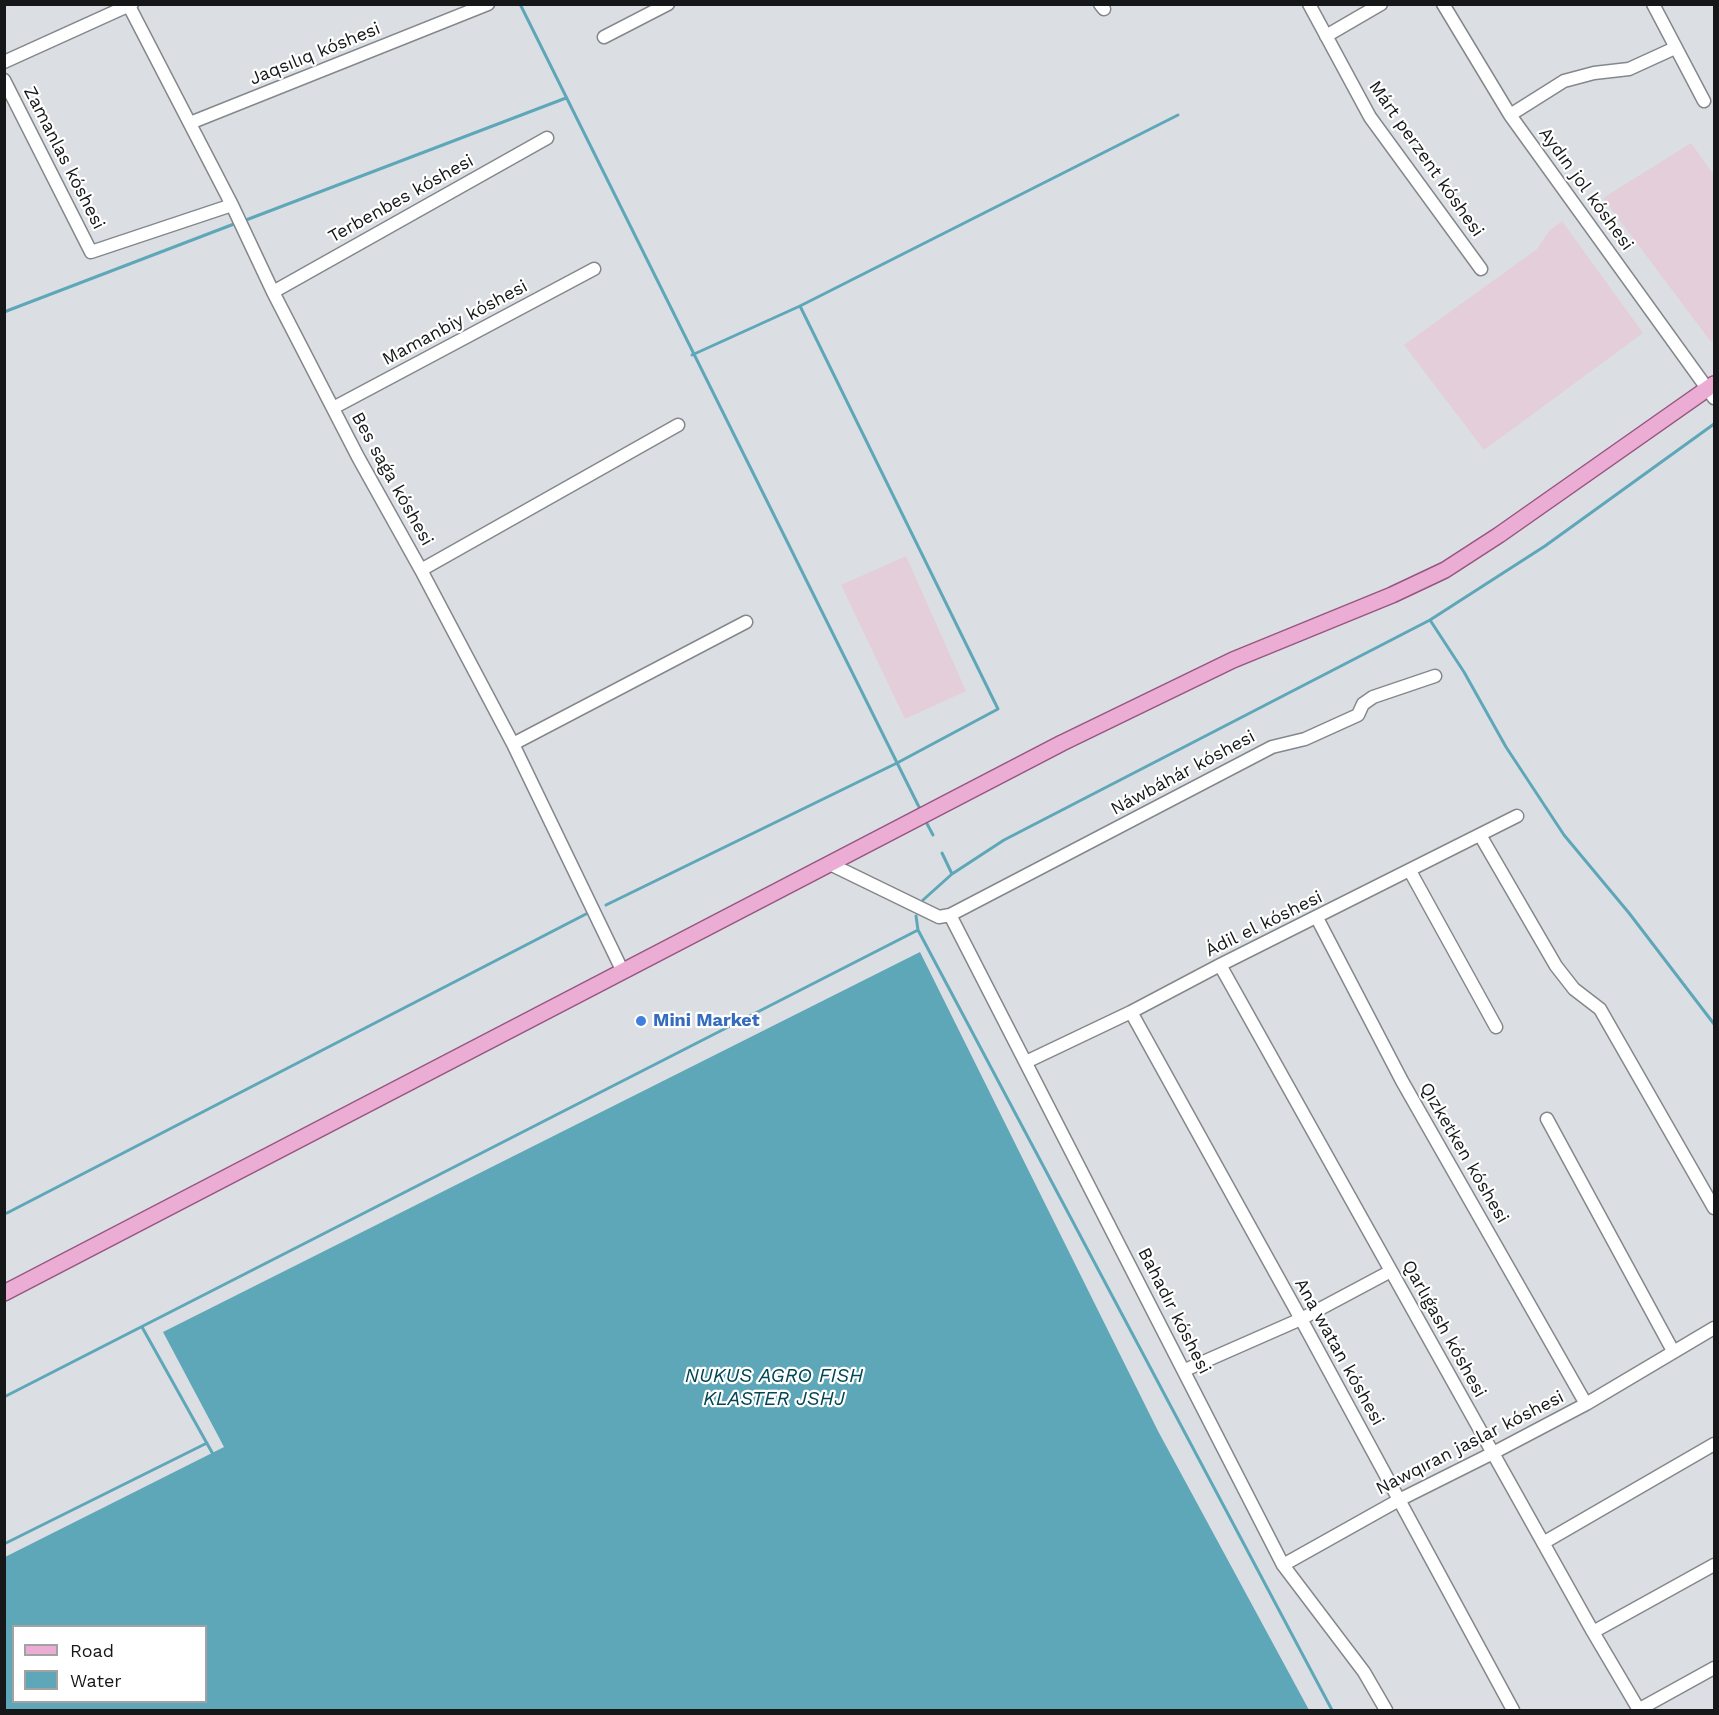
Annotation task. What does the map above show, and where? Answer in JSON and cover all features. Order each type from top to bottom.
[{"type":"main road","points":[[4,1293],[1062,743],[1233,660],[1392,595],[1444,570],[1509,529],[1712,390]]},
{"type":"street","name":"Jaqsılıq kóshesi","points":[[190,123],[488,4]]},
{"type":"street","points":[[604,37],[668,4]]},
{"type":"street","name":"Márt perzent kóshesi","points":[[1309,4],[1370,117],[1481,269]]},
{"type":"street","points":[[1326,36],[1381,4]]},
{"type":"street","name":"Aydın jol kóshesi","points":[[1443,4],[1510,115],[1712,390]]},
{"type":"street","points":[[1653,4],[1704,101]]},
{"type":"street","name":"Bes saǵa kóshesi","points":[[129,5],[333,408],[513,744],[622,972]]},
{"type":"street","points":[[4,62],[129,5]]},
{"type":"street","points":[[1510,115],[1564,81],[1594,73],[1629,69],[1675,48]]},
{"type":"street","name":"Zamanlas kóshesi","points":[[4,80],[91,252],[232,205]]},
{"type":"street","name":"Terbenbes kóshesi","points":[[273,292],[547,138]]},
{"type":"street","name":"Mamanbiy kóshesi","points":[[333,408],[594,269]]},
{"type":"street","points":[[421,570],[678,425]]},
{"type":"street","points":[[513,744],[746,622]]},
{"type":"street","name":"Náwbáhár kóshesi","points":[[951,915],[1272,747],[1305,739],[1358,715],[1363,704],[1373,697],[1435,676]]},
{"type":"street","name":"Ádil el kóshesi","points":[[1026,1062],[1131,1012],[1517,816]]},
{"type":"street","points":[[1480,835],[1556,966],[1574,989],[1600,1009],[1714,1208]]},
{"type":"street","points":[[830,864],[939,917],[951,915]]},
{"type":"street","points":[[1410,870],[1496,1027]]},
{"type":"street","name":"Bahadır kóshesi","points":[[951,915],[1283,1565],[1364,1672],[1386,1710]]},
{"type":"street","name":"Qızketken kóshesi","points":[[1317,918],[1402,1081],[1586,1404]]},
{"type":"street","name":"Qarlıǵash kóshesi","points":[[1220,965],[1638,1710]]},
{"type":"street","name":"Ana watan kóshesi","points":[[1131,1012],[1513,1710]]},
{"type":"street","points":[[1547,1119],[1673,1351]]},
{"type":"street","points":[[1185,1370],[1301,1319],[1391,1271]]},
{"type":"street","name":"Nawqıran jaslar kóshesi","points":[[1283,1565],[1399,1500],[1586,1404],[1714,1329]]},
{"type":"street","points":[[1543,1543],[1714,1444]]},
{"type":"street","points":[[1593,1632],[1714,1565]]},
{"type":"street","points":[[1638,1710],[1714,1668]]},
{"type":"shaded area","points":[[1691,143],[1714,175],[1714,340],[1711,342],[1603,198]]},
{"type":"shaded area","points":[[1562,221],[1643,333],[1484,450],[1404,345],[1537,249],[1549,231]]},
{"type":"shaded area","points":[[906,556],[966,691],[905,719],[841,585]]},
{"type":"water","name":"NUKUS AGRO FISH KLASTER JSHJ","points":[[920,952],[1158,1431],[1309,1710],[5,1710],[5,1557],[224,1447],[163,1332]]},
{"type":"waterway","points":[[520,4],[921,811]]},
{"type":"waterway","points":[[246,220],[566,98]]},
{"type":"waterway","points":[[606,905],[897,763],[998,709],[800,306],[1178,115]]},
{"type":"waterway","points":[[4,312],[234,224]]},
{"type":"waterway","points":[[692,355],[800,306]]},
{"type":"waterway","points":[[942,853],[952,874],[1004,840],[1430,620],[1545,546],[1714,424]]},
{"type":"waterway","points":[[1430,620],[1464,672],[1506,747],[1564,835],[1629,913],[1714,1024]]},
{"type":"waterway","points":[[925,820],[933,835]]},
{"type":"waterway","points":[[923,900],[952,874]]},
{"type":"waterway","points":[[7,1213],[586,914]]},
{"type":"waterway","points":[[916,916],[918,930],[1332,1710]]},
{"type":"waterway","points":[[4,1397],[918,930]]},
{"type":"waterway","points":[[142,1327],[214,1456]]},
{"type":"waterway","points":[[4,1544],[207,1443]]},
{"type":"place","name":"Mini Market","points":[[641,1021]]}]
